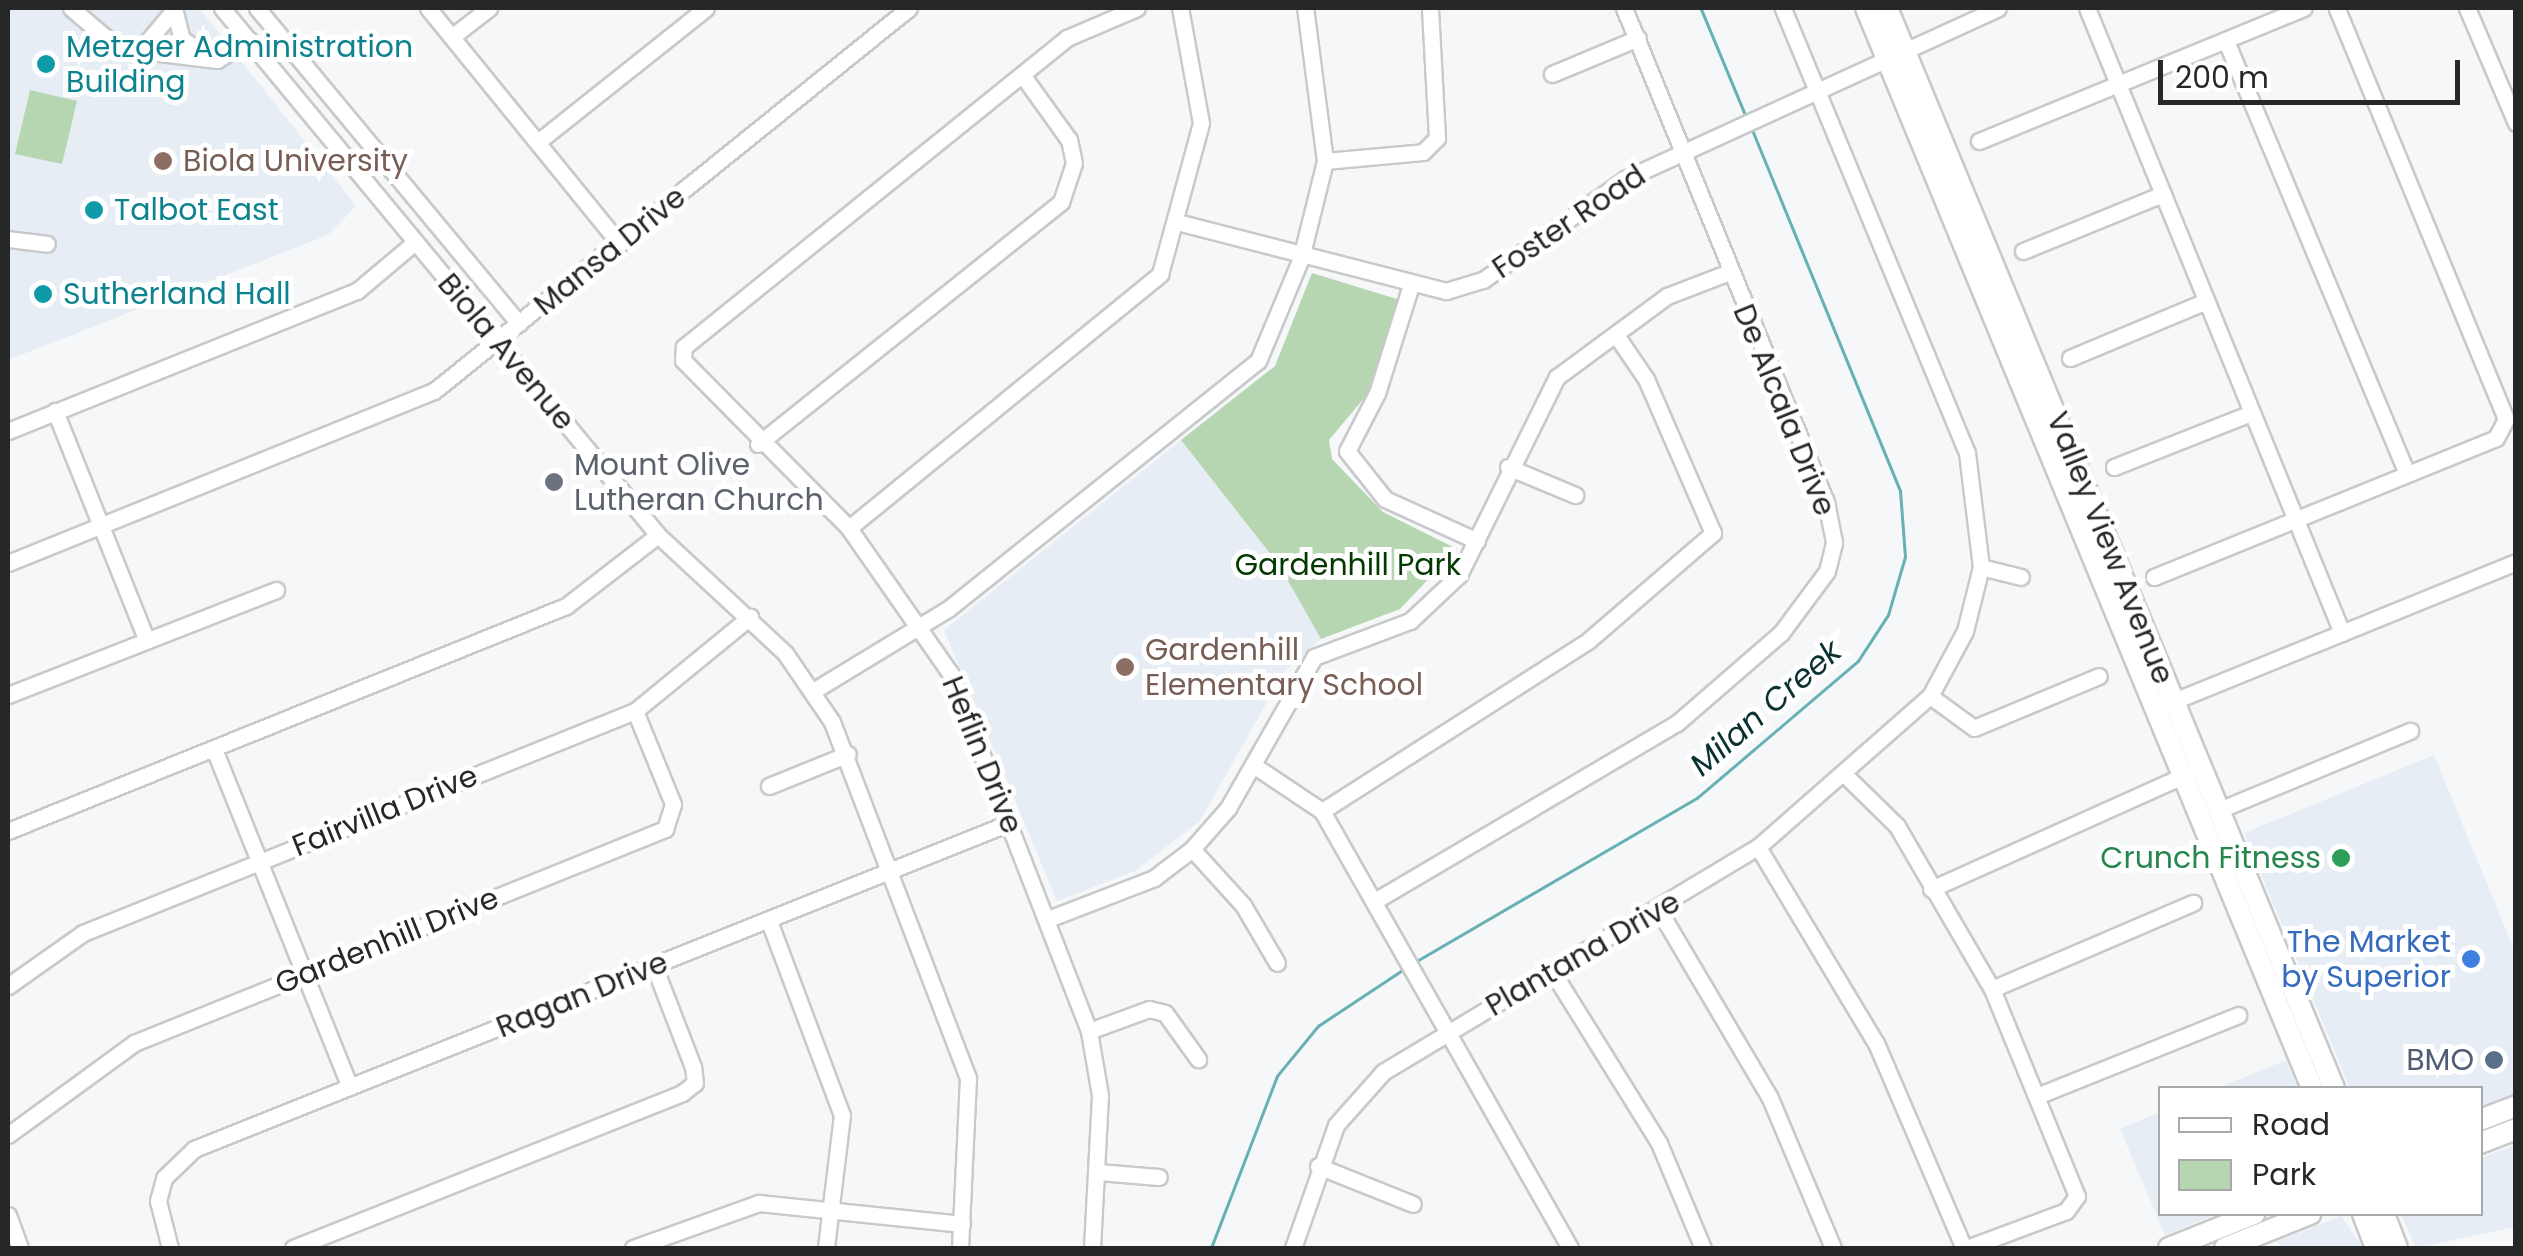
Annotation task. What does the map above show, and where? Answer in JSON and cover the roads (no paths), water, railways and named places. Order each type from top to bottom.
[{"type":"main road","name":"Valley View Avenue","points":[[1866,8],[1894,51],[2192,772],[2311,1086]]},
{"type":"main road","name":"Valley View Avenue","points":[[1887,8],[1894,51]]},
{"type":"main road","name":"Valley View Avenue","points":[[2192,772],[2219,810],[2333,1086]]},
{"type":"main road","points":[[2483,1119],[2516,1106]]},
{"type":"main road","points":[[2483,1142],[2516,1129]]},
{"type":"main road","points":[[2169,1248],[2249,1216]]},
{"type":"main road","points":[[2225,1248],[2305,1216]]},
{"type":"main road","points":[[2364,1216],[2376,1248]]},
{"type":"main road","points":[[2385,1216],[2398,1248]]},
{"type":"street","points":[[71,8],[106,44],[213,60],[249,40]]},
{"type":"street","points":[[141,49],[174,8]]},
{"type":"street","points":[[174,8],[182,39],[213,60]]},
{"type":"street","name":"Biola Avenue","points":[[222,8],[658,535],[750,617],[813,691],[848,754],[968,1078],[960,1248]]},
{"type":"street","name":"Biola Avenue","points":[[257,8],[519,324]]},
{"type":"street","points":[[428,8],[620,244]]},
{"type":"street","points":[[452,36],[488,8]]},
{"type":"street","points":[[540,141],[706,8]]},
{"type":"street","points":[[758,444],[1061,202],[1074,163],[1069,140],[1024,76],[1067,38],[1138,8]]},
{"type":"street","points":[[849,528],[1148,289],[1178,222],[1201,123],[1180,8]]},
{"type":"street","points":[[813,691],[924,627],[1258,361],[1301,258],[1326,160],[1305,8]]},
{"type":"street","points":[[1326,160],[1423,152],[1437,138],[1430,8]]},
{"type":"street","name":"De Alcala Drive","points":[[1378,899],[1677,723],[1781,634],[1828,572],[1834,542],[1826,502],[1728,273],[1684,150],[1624,8]]},
{"type":"street","points":[[1783,8],[1967,452],[1982,568],[2021,577]]},
{"type":"street","name":"Foster Road","points":[[1178,222],[1410,288],[1482,280],[1625,179],[1815,86],[1998,8]]},
{"type":"street","points":[[2087,8],[2342,632]]},
{"type":"street","points":[[1979,141],[2304,8]]},
{"type":"street","points":[[2154,577],[2496,438],[2506,419],[2337,8]]},
{"type":"street","points":[[2468,8],[2516,123]]},
{"type":"street","name":"Mansa Drive","points":[[8,563],[434,391],[620,244],[904,9]]},
{"type":"street","points":[[1552,74],[1638,38]]},
{"type":"street","points":[[2226,41],[2407,474]]},
{"type":"street","name":"Heflin Drive","points":[[1024,76],[684,347],[683,360],[758,444],[849,528],[924,627],[1009,823],[1089,1030],[1098,1172],[1092,1248]]},
{"type":"street","points":[[2023,251],[2163,194]]},
{"type":"street","points":[[8,239],[47,244]]},
{"type":"street","points":[[8,431],[357,291],[415,242]]},
{"type":"street","points":[[1048,920],[1154,878],[1192,848],[1253,765],[1314,657],[1410,621],[1459,575],[1540,396],[1667,296],[1728,273]]},
{"type":"street","points":[[1410,288],[1378,393],[1347,451],[1386,499],[1477,542]]},
{"type":"street","points":[[2070,358],[2206,301]]},
{"type":"street","points":[[1322,810],[1590,640],[1712,533],[1646,379],[1616,335]]},
{"type":"street","points":[[55,412],[146,638]]},
{"type":"street","points":[[2114,467],[2251,413]]},
{"type":"street","points":[[1508,467],[1575,495]]},
{"type":"street","points":[[8,831],[566,606],[658,535]]},
{"type":"street","points":[[2164,705],[2516,562]]},
{"type":"street","name":"Plantana Drive","points":[[1293,1248],[1318,1166],[1354,1098],[1451,1031],[1660,912],[1758,847],[1846,776],[1930,696],[1965,631],[1982,568]]},
{"type":"street","points":[[8,696],[146,638],[276,590]]},
{"type":"street","name":"Fairvilla Drive","points":[[8,986],[82,933],[635,711],[750,617]]},
{"type":"street","points":[[1930,696],[1974,728],[2099,676]]},
{"type":"street","name":"Gardenhill Drive","points":[[8,1135],[134,1043],[665,829],[673,804],[635,711]]},
{"type":"street","points":[[2219,810],[2410,731]]},
{"type":"street","points":[[214,748],[350,1087]]},
{"type":"street","points":[[769,786],[848,754]]},
{"type":"street","points":[[1253,765],[1322,810],[1378,899],[1570,1248]]},
{"type":"street","points":[[1931,888],[2192,772]]},
{"type":"street","points":[[1758,847],[1876,1042],[1966,1248],[2066,1210],[2077,1196],[1992,989],[1898,826],[1846,776]]},
{"type":"street","name":"Ragan Drive","points":[[170,1248],[158,1200],[164,1178],[194,1150],[1009,823]]},
{"type":"street","points":[[1192,848],[1243,904],[1278,963]]},
{"type":"street","points":[[1992,989],[2192,903]]},
{"type":"street","points":[[1660,912],[1770,1098],[1834,1248]]},
{"type":"street","points":[[769,921],[837,1087],[826,1248]]},
{"type":"street","points":[[293,1248],[682,1093],[694,1083],[693,1067],[654,966]]},
{"type":"street","points":[[1552,971],[1659,1143],[1702,1248]]},
{"type":"street","points":[[1089,1030],[1149,1009],[1165,1014],[1198,1059]]},
{"type":"street","points":[[2036,1096],[2238,1015]]},
{"type":"street","points":[[1318,1166],[1413,1204]]},
{"type":"street","points":[[1098,1172],[1159,1177]]},
{"type":"street","points":[[634,1248],[758,1203],[962,1224]]},
{"type":"street","points":[[8,1215],[20,1248]]},
{"type":"waterway","name":"Milan Creek","points":[[1701,8],[1746,116]]},
{"type":"waterway","name":"Milan Creek","points":[[1415,962],[1697,798],[1858,661],[1888,615],[1905,557],[1900,491],[1751,128]]},
{"type":"waterway","name":"Milan Creek","points":[[1211,1248],[1277,1076],[1318,1026],[1404,969]]},
{"type":"place","name":"Metzger Administration Building","points":[[46,64]]},
{"type":"place","name":"Biola University","points":[[163,161]]},
{"type":"place","name":"Talbot East","points":[[94,210]]},
{"type":"place","name":"Sutherland Hall","points":[[43,294]]},
{"type":"place","name":"Mount Olive Lutheran Church","points":[[554,482]]},
{"type":"place","name":"Gardenhill Elementary School","points":[[1125,667]]},
{"type":"place","name":"Crunch Fitness","points":[[2341,858]]},
{"type":"place","name":"The Market by Superior","points":[[2471,959]]},
{"type":"place","name":"BMO","points":[[2494,1060]]},
{"type":"park label","name":"Gardenhill Park","points":[[1348,565]]}]
